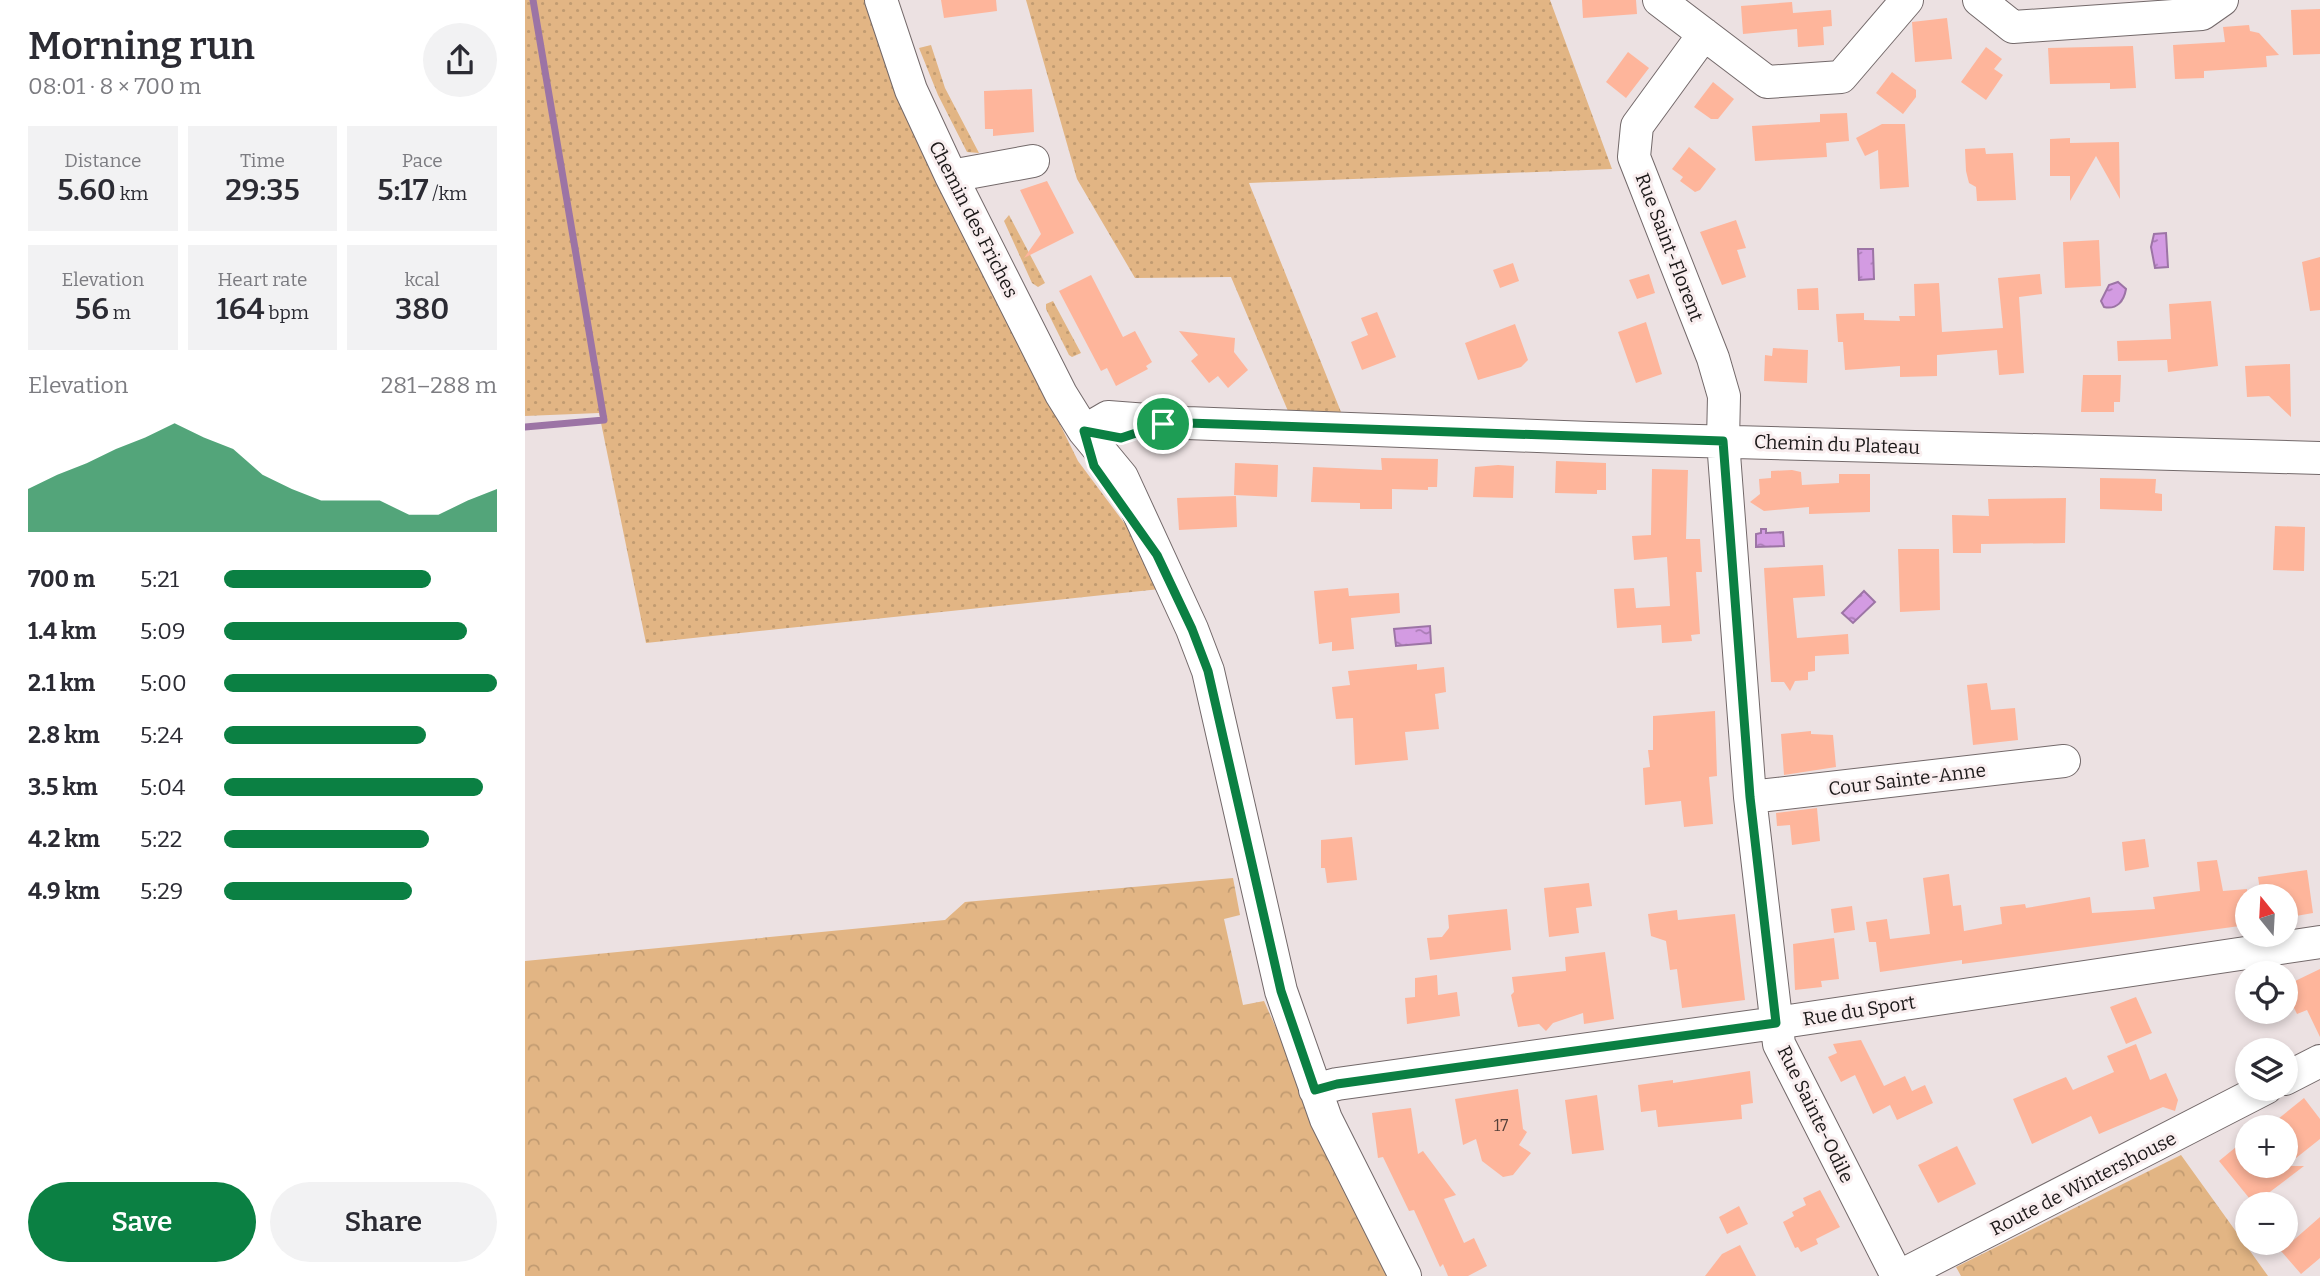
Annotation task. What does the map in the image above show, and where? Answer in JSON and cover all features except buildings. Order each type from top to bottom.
[{"type":"street","name":"Chemin des Friches","points":[[881,0],[911,90],[951,176],[1061,394],[1084,431],[1094,466],[1157,555],[1192,629],[1208,671],[1281,991],[1315,1090],[1405,1276]]},
{"type":"street","points":[[1658,0],[1767,82],[1842,77],[1907,0]]},
{"type":"street","points":[[1979,0],[2013,27],[2202,14],[2222,0]]},
{"type":"street","name":"Rue Saint-Florent","points":[[1704,34],[1637,126],[1634,157],[1713,358],[1724,396],[1723,441]]},
{"type":"street","points":[[951,176],[1033,161]]},
{"type":"street","name":"Chemin du Plateau","points":[[1084,431],[1121,438],[1163,424],[1187,423],[2320,458]]},
{"type":"street","name":"Rue Sainte-Odile","points":[[1723,441],[1750,797],[1779,1044],[1898,1276]]},
{"type":"street","name":"Cour Sainte-Anne","points":[[1750,797],[2064,761]]},
{"type":"street","name":"Rue du Sport","points":[[1315,1090],[1337,1084],[1776,1023],[2320,942]]},
{"type":"street","points":[[2298,1072],[2320,1061]]},
{"type":"street","name":"Route de Wintershouse","points":[[1898,1276],[2241,1101]]},
{"type":"green space","points":[[525,0],[866,0],[900,99],[1078,461],[1134,536],[1160,589],[646,643],[599,413],[525,416]]},
{"type":"green space","points":[[1026,0],[1550,0],[1612,169],[1249,183],[1341,412],[1288,411],[1231,277],[1135,278],[1077,179]]},
{"type":"green space","points":[[931,45],[945,88],[979,153],[967,152],[938,95],[919,48]]},
{"type":"green space","points":[[1009,215],[1045,283],[1038,287],[1032,283],[1004,221]]},
{"type":"green space","points":[[1053,301],[1081,353],[1072,357],[1046,309],[1046,304]]},
{"type":"green space","points":[[1233,878],[1240,915],[1224,919],[1243,1005],[1264,1001],[1387,1276],[525,1276],[525,961],[945,920],[965,902]]},
{"type":"green space","points":[[2181,1155],[2235,1230],[2235,1255],[2253,1255],[2268,1276],[1961,1276],[1956,1267]]},
{"type":"water","points":[[2166,233],[2168,267],[2155,268],[2151,247],[2154,234]]},
{"type":"water","points":[[1858,249],[1873,249],[1874,279],[1859,280]]},
{"type":"water","points":[[2118,282],[2126,289],[2124,297],[2116,306],[2104,307],[2101,301],[2109,285]]},
{"type":"water","points":[[1761,529],[1766,529],[1766,533],[1783,532],[1784,546],[1756,547],[1756,534],[1761,533]]},
{"type":"water","points":[[1864,591],[1875,602],[1853,623],[1842,613]]},
{"type":"water","points":[[1430,626],[1431,643],[1396,646],[1394,629]]},
{"type":"waterway","points":[[525,427],[604,420],[533,0]]},
{"type":"route","points":[[1163,424],[1723,441],[1750,797],[1776,1023],[1330,1085],[1315,1090],[1281,991],[1208,671],[1167,573],[1133,519],[1094,466],[1084,431],[1115,439],[1163,424]]}]
